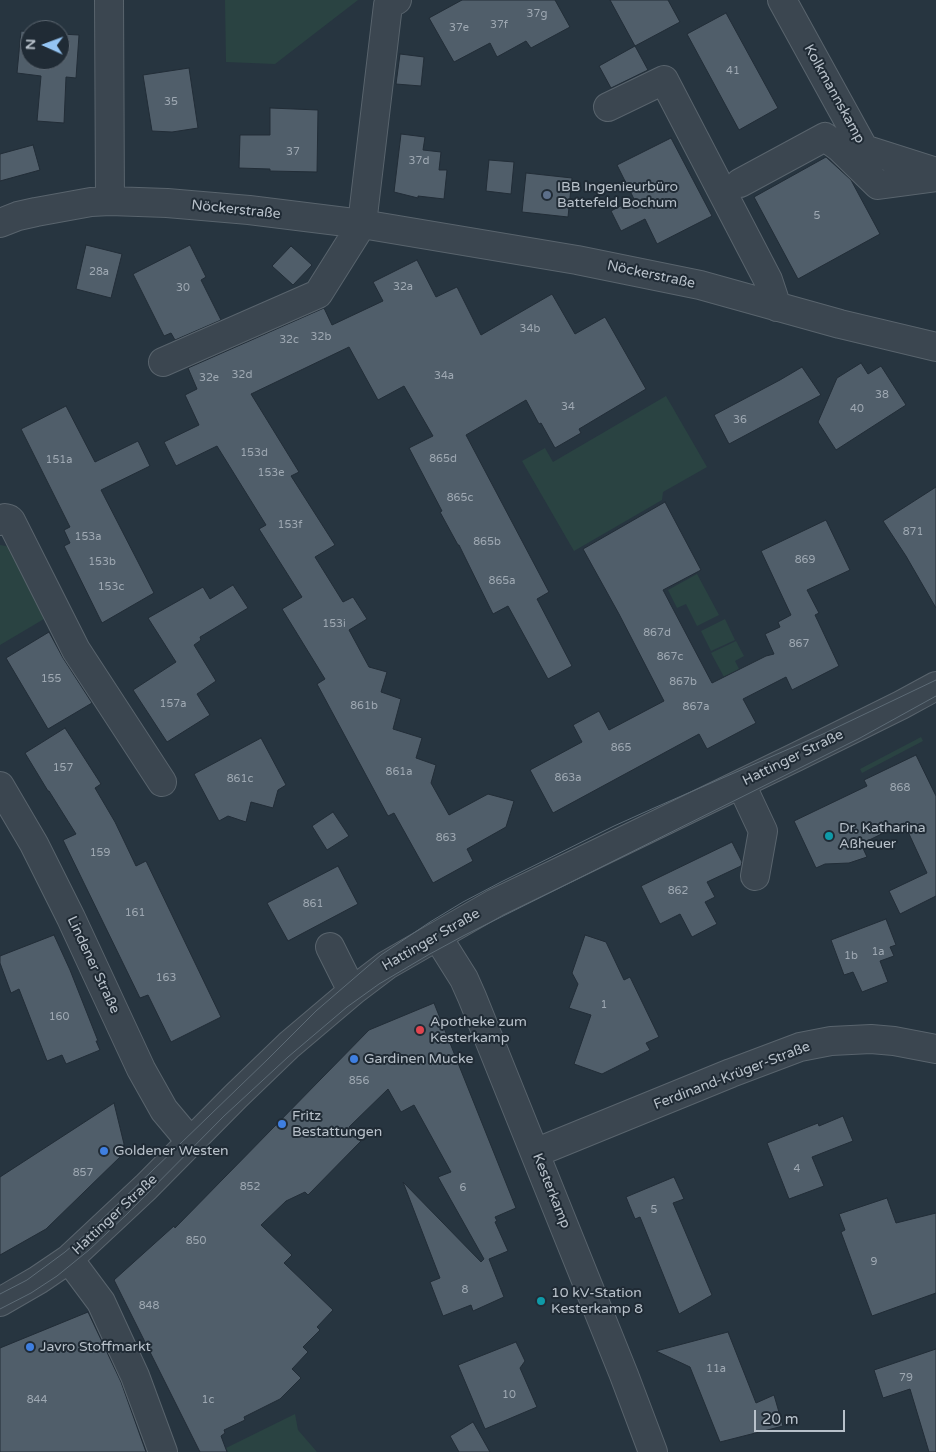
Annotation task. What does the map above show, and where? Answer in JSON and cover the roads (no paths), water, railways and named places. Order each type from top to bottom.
[{"type":"street","points":[[109,0],[110,200]]},
{"type":"street","points":[[163,362],[318,294],[362,224],[388,5],[397,0]]},
{"type":"street","name":"Kolkmannskamp","points":[[782,0],[864,149],[936,172]]},
{"type":"street","points":[[608,108],[664,80],[768,280],[777,307]]},
{"type":"street","points":[[740,183],[825,137],[840,148],[878,186],[936,177]]},
{"type":"street","name":"Nöckerstraße","points":[[0,223],[36,212],[110,200],[167,202],[362,224],[592,263],[700,285],[777,307],[936,347]]},
{"type":"street","points":[[0,521],[4,518],[11,521],[76,650],[162,782]]},
{"type":"street","name":"Hattinger Straße","points":[[0,1302],[38,1280],[69,1258],[146,1187],[190,1141],[289,1045],[386,965],[430,942],[437,936],[495,903],[741,784],[936,686]]},
{"type":"street","points":[[741,784],[763,831],[755,876]]},
{"type":"street","name":"Lindener Straße","points":[[0,786],[34,844],[71,918],[141,1069],[164,1110],[190,1141]]},
{"type":"street","name":"Kesterkamp","points":[[437,936],[464,979],[472,997],[624,1375],[653,1452]]},
{"type":"street","points":[[330,947],[341,970],[354,990]]},
{"type":"street","name":"Ferdinand-Krüger-Straße","points":[[535,1153],[800,1047],[831,1041],[871,1039],[936,1048]]},
{"type":"street","points":[[69,1258],[101,1302],[135,1376],[163,1452]]},
{"type":"tram line","points":[[0,1294],[27,1280],[92,1229],[316,1011],[381,955],[430,922],[501,882],[614,826],[823,734],[936,680]]},
{"type":"tram line","points":[[0,1309],[31,1293],[57,1276],[89,1250],[224,1116],[288,1057],[347,1007],[379,984],[463,936],[860,738],[936,696]]},
{"type":"place","name":"IBB Ingenieurbüro Battefeld Bochum","points":[[547,195]]},
{"type":"place","name":"Dr. Katharina Aßheuer","points":[[829,836]]},
{"type":"place","name":"Apotheke zum Kesterkamp","points":[[420,1030]]},
{"type":"place","name":"Gardinen Mucke","points":[[354,1059]]},
{"type":"place","name":"Fritz Bestattungen","points":[[282,1124]]},
{"type":"place","name":"Goldener Westen","points":[[104,1151]]},
{"type":"place","name":"10 kV-Station Kesterkamp 8","points":[[541,1301]]},
{"type":"place","name":"Javro Stoffmarkt","points":[[30,1347]]}]
